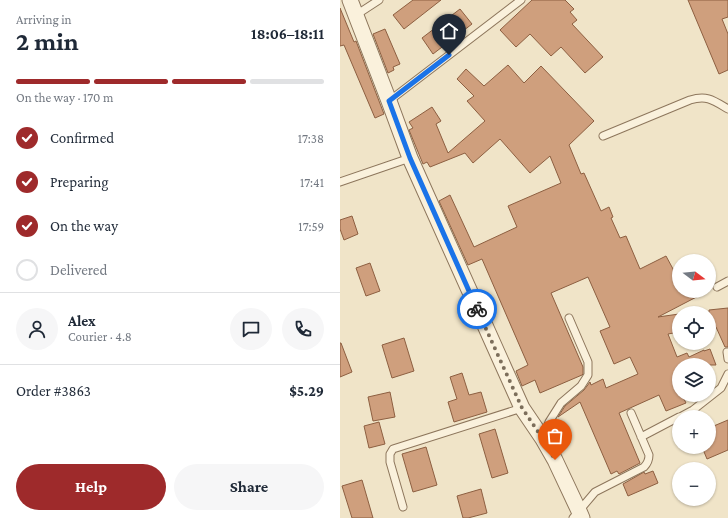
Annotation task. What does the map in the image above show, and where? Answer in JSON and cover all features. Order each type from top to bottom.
[{"type":"street","points":[[350,0],[410,158],[522,408],[555,460],[578,516]]},
{"type":"lane","points":[[356,15],[379,0]]},
{"type":"lane","points":[[389,101],[521,0]]},
{"type":"lane","points":[[603,136],[690,100],[699,98],[707,98],[728,109]]},
{"type":"lane","points":[[340,182],[410,158]]},
{"type":"lane","points":[[716,287],[728,281]]},
{"type":"lane","points":[[543,439],[549,422],[561,403],[581,386],[588,375],[588,362],[569,318]]},
{"type":"lane","points":[[693,410],[721,388],[728,374]]},
{"type":"lane","points":[[403,507],[390,462],[390,454],[393,450],[398,447],[522,408]]},
{"type":"lane","points":[[578,516],[594,492],[644,467],[647,464],[649,455],[631,413]]},
{"type":"lane","points":[[641,437],[672,421]]},
{"type":"building","points":[[413,0],[441,0],[404,29],[393,15]]},
{"type":"building","points":[[532,0],[565,0],[574,9],[570,12],[577,20],[572,24],[603,57],[585,73],[561,47],[551,56],[530,34],[516,47],[500,30]]},
{"type":"building","points":[[688,0],[728,0],[728,17],[722,19],[728,34],[728,70],[719,74]]},
{"type":"building","points":[[340,8],[354,42],[356,41],[384,114],[375,118],[344,45],[340,46]]},
{"type":"building","points":[[460,9],[472,24],[433,54],[422,38]]},
{"type":"building","points":[[385,29],[400,64],[393,67],[394,70],[388,73],[373,34]]},
{"type":"building","points":[[508,65],[524,83],[541,66],[594,121],[569,145],[581,174],[584,173],[601,211],[609,207],[613,217],[611,218],[620,238],[626,236],[640,269],[666,256],[672,267],[672,298],[695,298],[679,306],[672,306],[672,310],[658,317],[672,315],[672,333],[668,334],[672,344],[672,350],[674,350],[677,357],[687,353],[689,357],[704,350],[710,350],[713,358],[672,358],[672,402],[686,403],[666,411],[659,395],[619,413],[640,463],[619,474],[617,471],[611,474],[580,402],[558,417],[565,406],[584,390],[590,382],[591,385],[603,379],[606,388],[638,374],[630,357],[614,364],[600,331],[610,327],[588,277],[551,293],[583,367],[583,374],[540,393],[535,380],[522,386],[516,371],[528,365],[482,259],[468,265],[439,201],[450,195],[474,247],[517,227],[508,206],[561,183],[550,156],[530,173],[500,139],[473,163],[465,153],[430,167],[427,162],[423,164],[409,130],[413,128],[409,122],[432,107],[441,121],[436,124],[448,153],[485,121],[467,101],[474,96],[457,79],[466,69],[484,86]]},
{"type":"building","points":[[352,216],[358,234],[344,240],[340,229],[340,220]]},
{"type":"building","points":[[370,263],[380,291],[366,296],[356,268]]},
{"type":"building","points":[[728,308],[728,347],[725,347],[716,327],[716,309]]},
{"type":"building","points":[[404,338],[414,371],[392,378],[382,345]]},
{"type":"building","points":[[340,343],[352,372],[340,377]]},
{"type":"building","points":[[462,373],[469,395],[481,392],[487,412],[454,422],[448,402],[457,399],[450,377]]},
{"type":"building","points":[[390,392],[395,417],[373,421],[368,397]]},
{"type":"building","points":[[728,420],[728,450],[707,459],[705,454],[716,454],[716,425]]},
{"type":"building","points":[[379,422],[385,444],[369,448],[364,426]]},
{"type":"building","points":[[495,429],[508,473],[492,478],[479,434]]},
{"type":"building","points":[[426,447],[437,485],[413,492],[402,454]]},
{"type":"building","points":[[653,471],[658,483],[628,496],[623,484],[644,472],[645,474]]},
{"type":"building","points":[[362,480],[373,518],[352,518],[342,486]]},
{"type":"building","points":[[481,489],[487,513],[463,518],[457,496]]},
{"type":"way so far","points":[[477,309],[522,408],[555,460]]},
{"type":"route","points":[[449,55],[389,101],[410,158],[477,309]]}]
